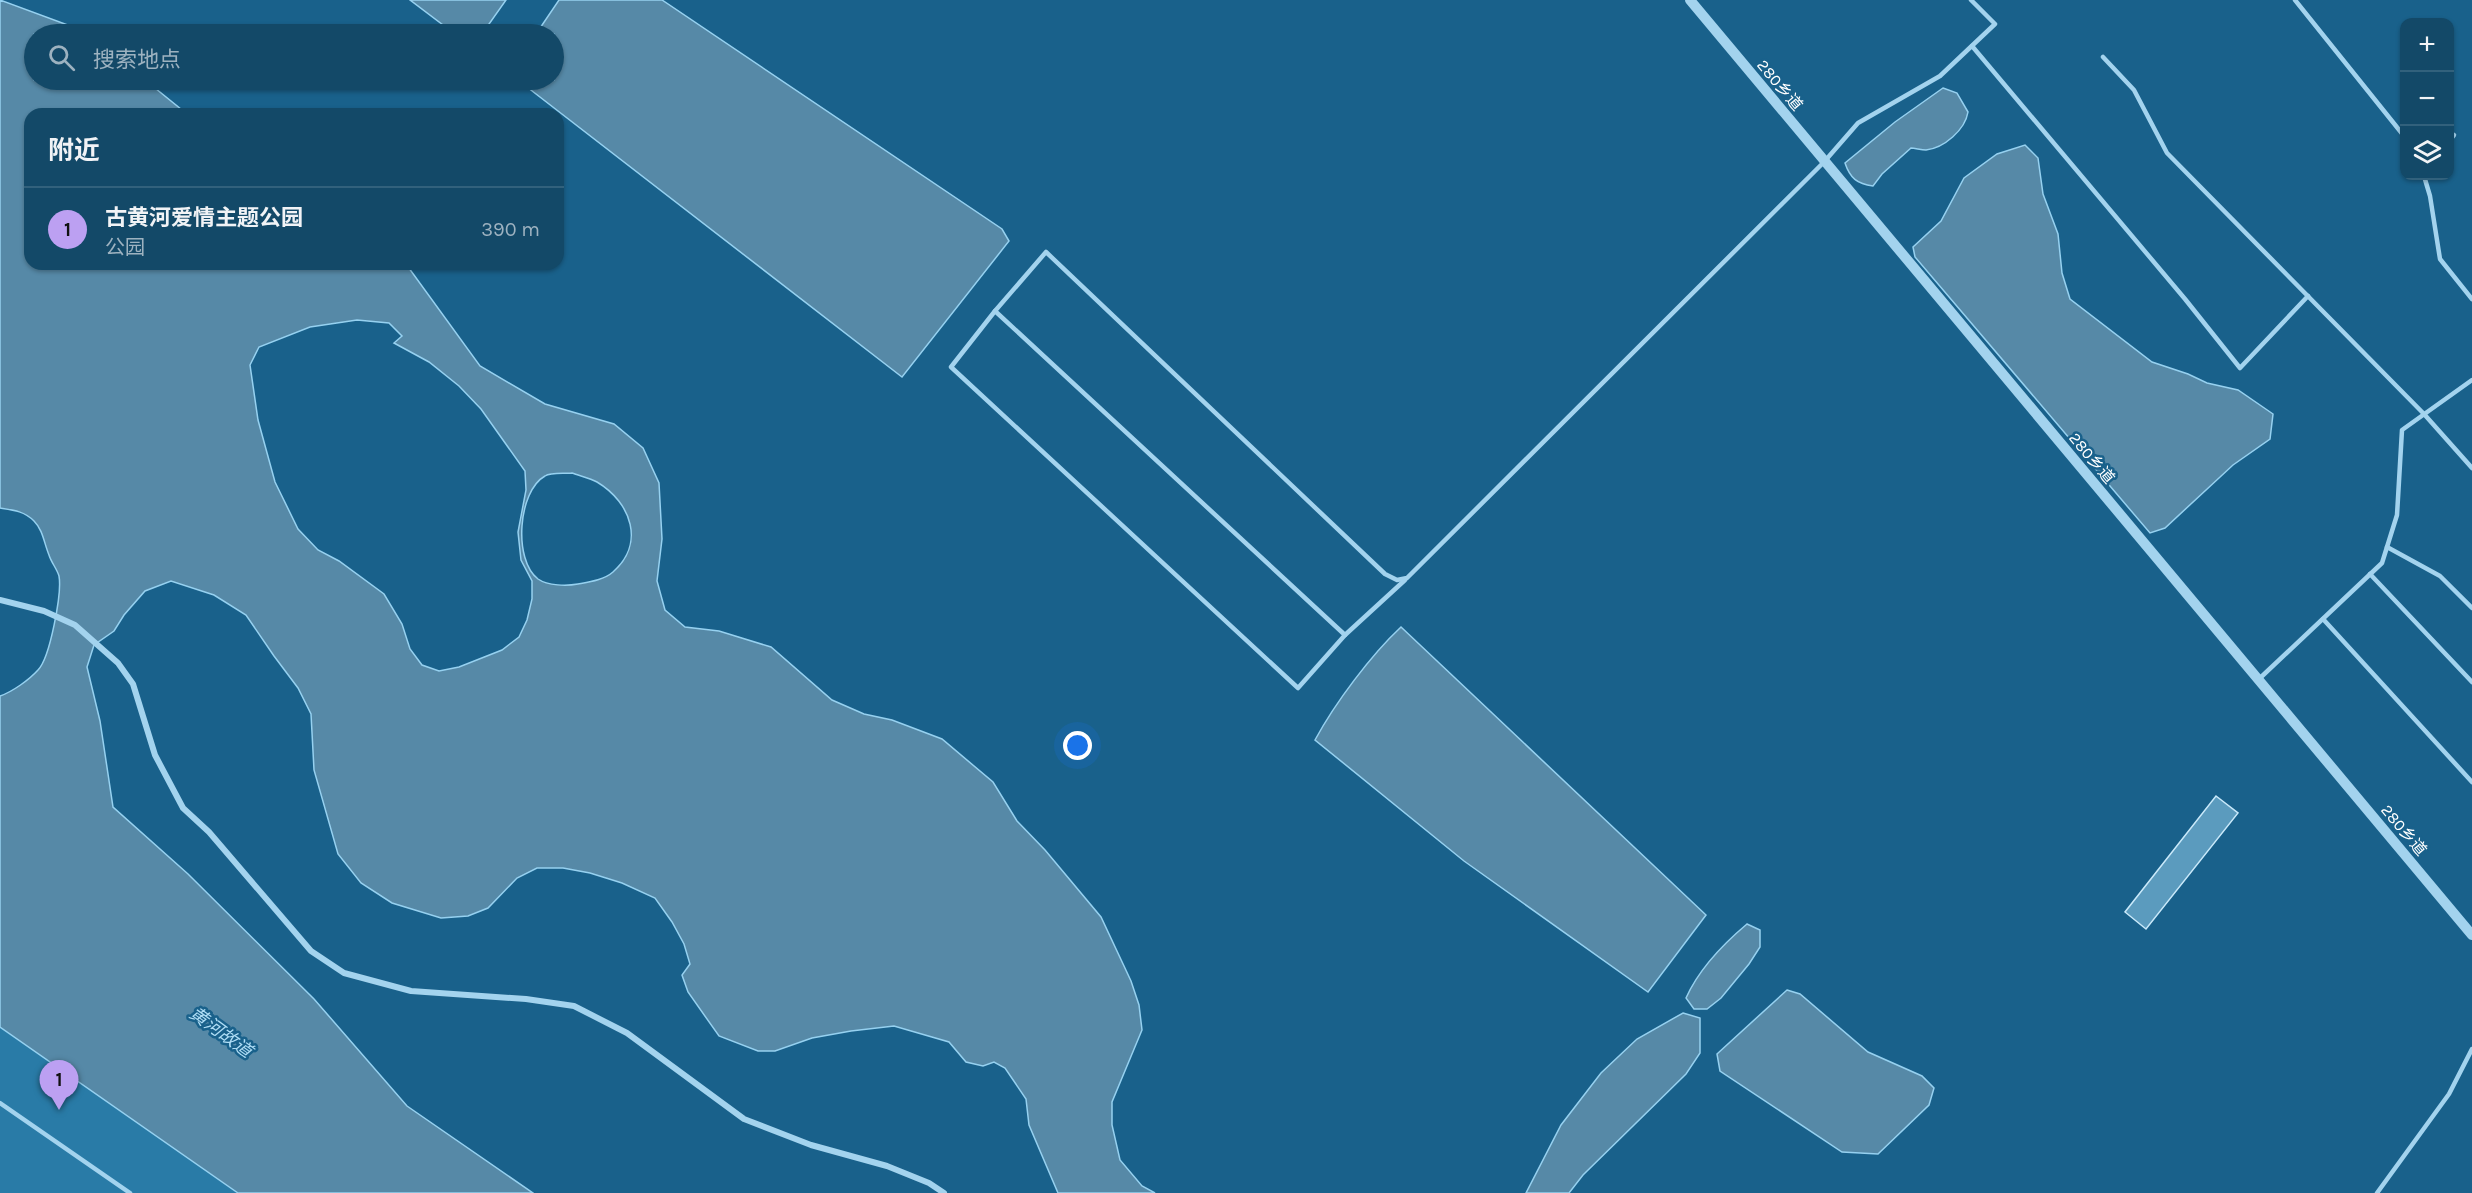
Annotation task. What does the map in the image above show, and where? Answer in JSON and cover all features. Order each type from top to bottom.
[{"type":"street","name":"280乡道","points":[[1690,0],[2472,934]]},
{"type":"street","points":[[0,600],[44,611],[75,625],[108,654],[133,684],[155,755],[183,808],[209,832],[311,951],[344,973],[411,991],[526,999],[574,1006],[627,1033],[744,1119],[811,1145],[887,1166],[929,1183],[944,1193]]},
{"type":"lane","points":[[1407,578],[1397,580],[1385,574],[1046,252],[951,367],[1298,688],[1345,635],[1407,578],[1824,162],[1858,123],[1940,76],[1995,24],[1971,0]]},
{"type":"lane","points":[[2295,0],[2400,130]]},
{"type":"lane","points":[[1972,46],[2185,299],[2240,369],[2308,296]]},
{"type":"lane","points":[[2103,57],[2134,90],[2168,153],[2424,414],[2472,468]]},
{"type":"lane","points":[[2425,180],[2430,196],[2440,260],[2472,299]]},
{"type":"lane","points":[[995,311],[1345,635]]},
{"type":"lane","points":[[2258,680],[2382,563],[2397,515],[2402,430],[2472,380]]},
{"type":"lane","points":[[2387,547],[2440,576],[2472,608]]},
{"type":"lane","points":[[2370,574],[2472,682]]},
{"type":"lane","points":[[2323,619],[2472,782]]},
{"type":"lane","points":[[2378,1193],[2449,1094],[2472,1048]]},
{"type":"lane","points":[[0,1103],[130,1193]]},
{"type":"shaded area","points":[[0,1027],[238,1193],[0,1193]]},
{"type":"water","name":"黄河故道","points":[[0,0],[65,24],[24,24],[24,90],[157,90],[180,108],[24,108],[24,270],[410,270],[480,366],[545,404],[614,424],[643,448],[659,483],[662,539],[657,581],[665,610],[685,627],[719,631],[771,647],[832,700],[864,714],[892,720],[942,739],[993,782],[1017,821],[1045,850],[1101,917],[1131,981],[1139,1005],[1142,1030],[1112,1102],[1112,1125],[1120,1160],[1142,1186],[1155,1193],[1058,1193],[1029,1125],[1026,1099],[1005,1068],[994,1062],[983,1066],[966,1062],[949,1042],[894,1026],[812,1038],[775,1051],[758,1051],[719,1036],[688,992],[682,975],[690,964],[684,944],[672,922],[655,898],[622,883],[590,873],[563,868],[537,868],[517,878],[488,908],[468,916],[441,918],[392,903],[361,883],[338,854],[314,770],[311,714],[298,688],[246,615],[214,595],[171,581],[145,591],[124,615],[114,631],[94,645],[87,667],[100,721],[113,807],[188,874],[314,999],[407,1106],[533,1193],[238,1193],[0,1027],[0,696],[25,682],[38,670],[47,653],[59,596],[59,576],[37,525],[30,518],[14,510],[0,508]],"holes":[[[357,320],[389,323],[402,336],[394,343],[429,362],[459,386],[481,409],[525,471],[526,490],[518,532],[521,560],[532,581],[532,599],[527,620],[519,637],[502,650],[459,667],[439,671],[422,665],[410,649],[402,624],[384,594],[339,561],[318,550],[298,529],[275,482],[258,420],[250,365],[259,347],[310,327]],[[572,473],[588,478],[609,491],[626,512],[630,524],[629,549],[623,561],[605,577],[578,584],[563,585],[542,581],[530,570],[522,542],[524,510],[529,496],[536,484],[548,475]]]},
{"type":"water","points":[[410,0],[506,0],[489,24],[442,24]]},
{"type":"water","points":[[559,0],[662,0],[1002,229],[1009,241],[902,377],[564,116],[564,108],[554,108],[531,90],[564,90],[564,24],[543,24]]},
{"type":"water","points":[[1943,88],[1957,93],[1968,112],[1963,125],[1953,137],[1933,149],[1911,148],[1882,174],[1873,186],[1863,184],[1849,173],[1845,163],[1895,122]]},
{"type":"water","points":[[2025,145],[2038,158],[2043,194],[2058,234],[2062,273],[2070,299],[2152,362],[2207,383],[2238,390],[2273,414],[2270,439],[2233,465],[2165,528],[2150,533],[1915,257],[1913,247],[1941,221],[1964,178],[1997,154]]},
{"type":"water","points":[[1401,627],[1706,915],[1648,992],[1464,861],[1315,740],[1354,680]]},
{"type":"water","points":[[1747,924],[1760,930],[1760,947],[1721,998],[1707,1009],[1694,1009],[1686,998],[1691,987],[1720,949]]},
{"type":"water","points":[[1787,990],[1800,994],[1868,1052],[1922,1076],[1934,1088],[1929,1105],[1878,1154],[1842,1152],[1720,1071],[1717,1054]]},
{"type":"water","points":[[1683,1013],[1700,1018],[1700,1053],[1686,1074],[1583,1175],[1569,1193],[1526,1193],[1561,1125],[1601,1073],[1637,1039]]},
{"type":"building","points":[[2216,796],[2238,813],[2146,929],[2125,912]]},
{"type":"place","name":"古黄河爱情主题公园","points":[[59,1110]]}]
